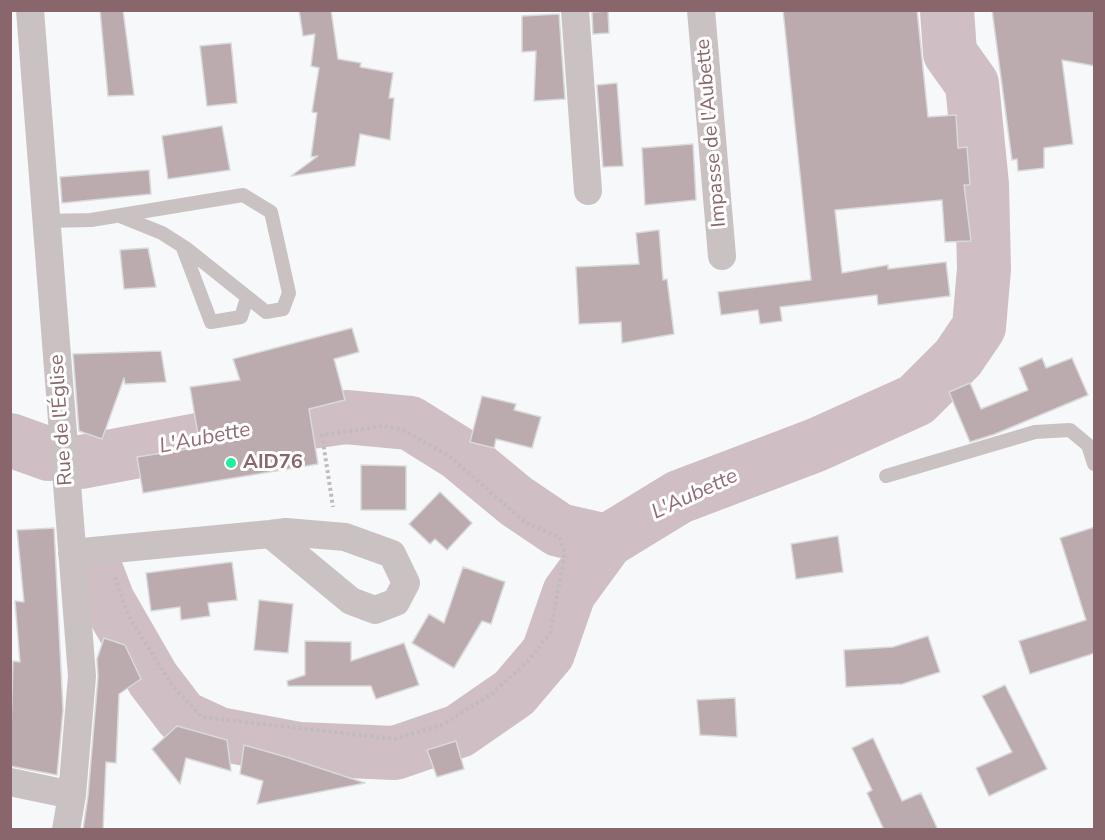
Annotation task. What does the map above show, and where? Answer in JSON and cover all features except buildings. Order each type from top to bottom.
[{"type":"street","name":"Rue de l'Église","points":[[30,10],[82,676],[72,795],[66,830]]},
{"type":"street","points":[[574,10],[588,191]]},
{"type":"street","name":"Impasse de l'Aubette","points":[[701,10],[722,256]]},
{"type":"street","points":[[72,553],[270,534]]},
{"type":"street","points":[[10,782],[72,795]]},
{"type":"lane","points":[[46,222],[91,220],[243,195],[271,212],[289,293],[283,309],[266,312],[183,246],[162,233],[120,216]]},
{"type":"lane","points":[[183,246],[212,322],[241,317],[247,298]]},
{"type":"lane","points":[[886,476],[1035,432],[1070,430],[1088,445],[1095,464]]},
{"type":"waterway","name":"L'Aubette","points":[[81,462],[240,432],[346,417],[410,423],[458,453],[516,501],[559,530],[607,541],[679,497],[816,445],[916,400],[958,358],[979,327],[984,269],[982,185],[972,84],[950,53],[947,10]]},
{"type":"waterway","name":"L'Aubette","points":[[10,440],[49,454]]},
{"type":"waterway","points":[[95,567],[108,601],[153,679],[182,717],[219,734],[299,749],[395,753],[459,731],[514,693],[548,653],[569,593],[607,541]]},
{"type":"place","name":"AID76","points":[[231,463]]}]
